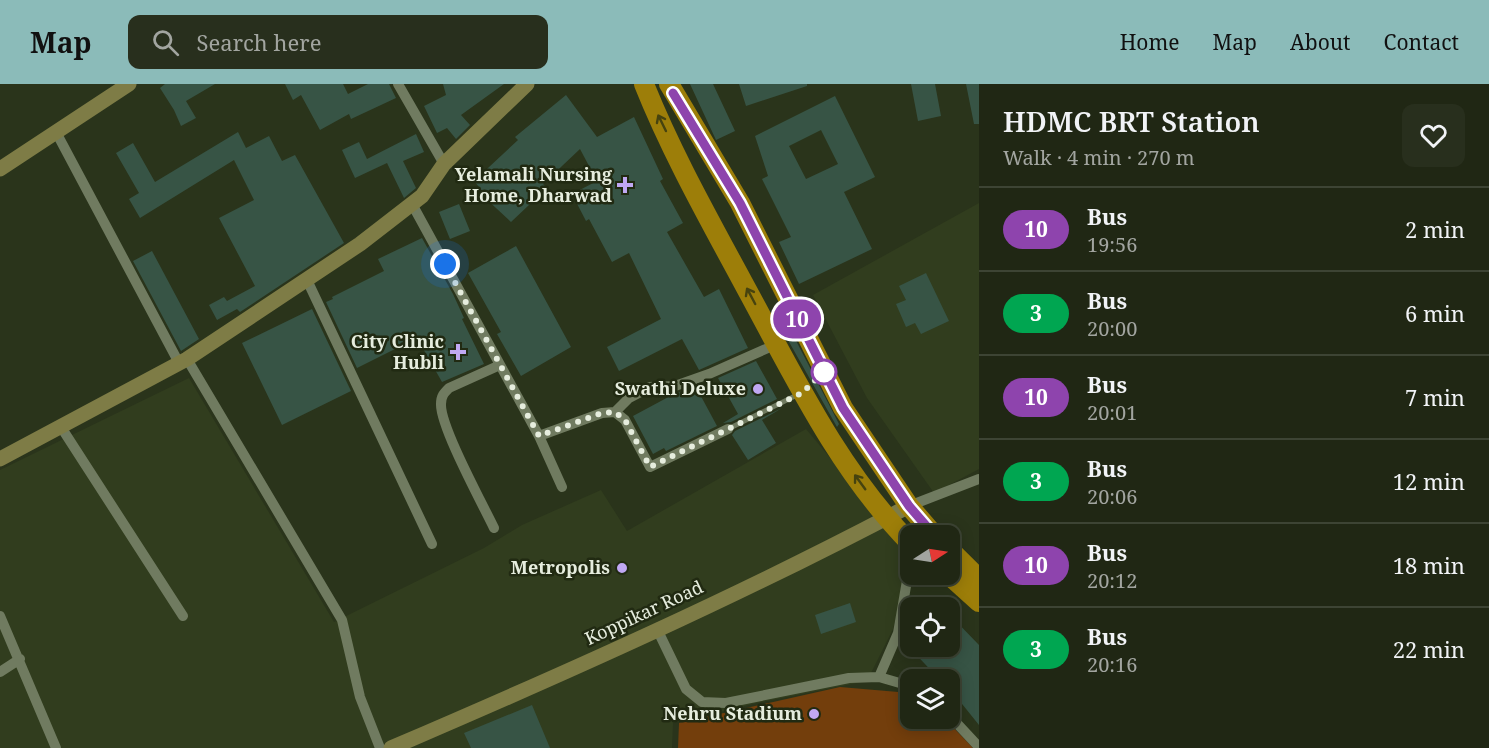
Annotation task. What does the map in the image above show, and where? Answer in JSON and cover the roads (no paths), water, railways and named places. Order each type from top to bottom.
[{"type":"highway","points":[[644,84],[709,219],[822,430],[886,518],[900,533]]},
{"type":"highway","points":[[671,88],[740,203],[843,408],[915,520]]},
{"type":"highway","points":[[960,560],[979,579]]},
{"type":"highway","points":[[960,585],[979,602]]},
{"type":"street","points":[[0,169],[129,84]]},
{"type":"street","points":[[398,84],[444,164]]},
{"type":"street","points":[[0,459],[183,361],[360,244],[422,196],[444,164],[528,84]]},
{"type":"street","points":[[56,132],[183,361],[342,620],[360,698],[380,748]]},
{"type":"street","points":[[412,204],[539,436],[562,487]]},
{"type":"street","points":[[307,280],[432,544]]},
{"type":"street","points":[[539,436],[602,413],[615,412],[629,398],[650,387],[675,386],[709,374],[777,344]]},
{"type":"street","points":[[494,528],[450,435],[440,403],[442,394],[448,388],[500,365]]},
{"type":"street","points":[[615,412],[625,420],[650,467],[728,429]]},
{"type":"street","points":[[61,427],[183,616]]},
{"type":"street","points":[[915,520],[979,479]]},
{"type":"street","name":"Koppikar Road","points":[[391,748],[494,704],[657,629],[886,518],[915,520]]},
{"type":"street","points":[[879,677],[898,633],[906,585]]},
{"type":"street","points":[[0,616],[56,748]]},
{"type":"street","points":[[657,629],[686,689],[702,702],[726,703],[849,678],[879,677],[900,683]]},
{"type":"street","points":[[0,672],[20,659]]},
{"type":"street","points":[[960,727],[979,747]]},
{"type":"lane","points":[[728,429],[802,393]]},
{"type":"place","name":"Yelamali Nursing Home, Dharwad","points":[[625,185]]},
{"type":"place","name":"City Clinic Hubli","points":[[458,352]]},
{"type":"place","name":"Swathi Deluxe","points":[[758,389]]},
{"type":"place","name":"Metropolis","points":[[622,568]]},
{"type":"place","name":"Nehru Stadium","points":[[814,714]]}]
